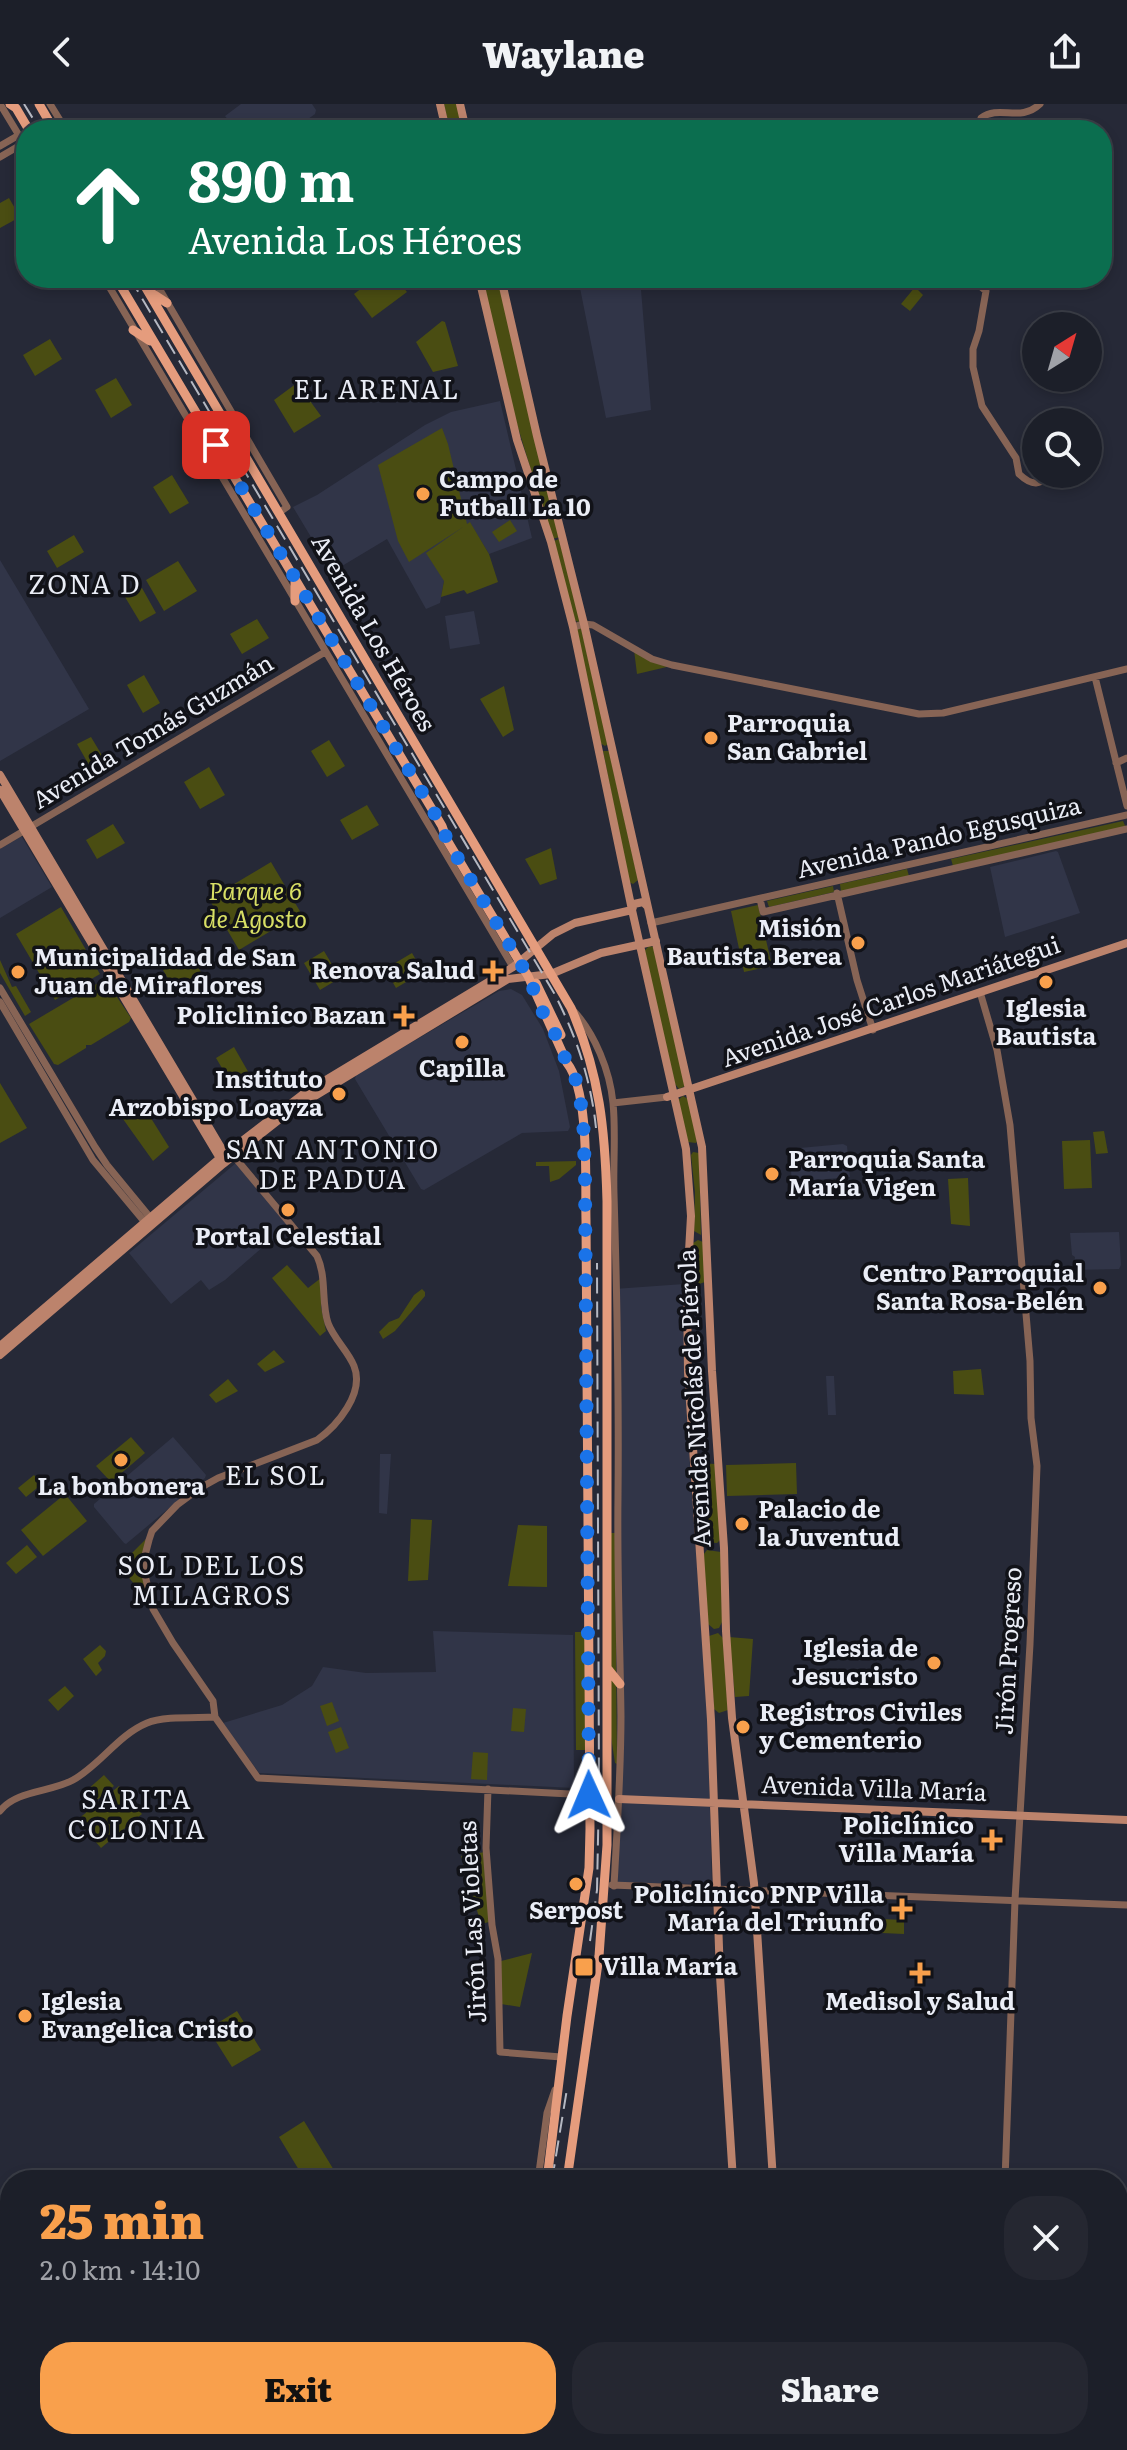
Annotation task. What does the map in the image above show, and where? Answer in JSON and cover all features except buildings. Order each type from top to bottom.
[{"type":"main road","name":"Avenida Los Héroes","points":[[122,288],[442,826],[542,1000],[567,1063],[574,1072],[583,1114],[584,1136],[589,1868],[561,2057],[548,2170]]},
{"type":"main road","name":"Avenida Nicolás de Piérola","points":[[481,288],[517,440],[551,542],[573,627],[670,1096],[686,1149],[691,1193],[687,1287],[688,1372],[711,1720],[720,1976],[732,2170]]},
{"type":"main road","name":"Avenida Nicolás de Piérola","points":[[503,288],[584,624],[702,1147],[726,1631],[732,1718],[754,1891],[772,2170]]},
{"type":"main road","points":[[148,290],[167,303]]},
{"type":"main road","name":"Avenida Los Héroes","points":[[148,290],[283,509],[571,1007],[595,1073],[604,1126],[607,1212],[607,1845],[610,1885],[568,2170]]},
{"type":"main road","points":[[133,330],[154,344]]},
{"type":"main road","points":[[295,579],[295,601]]},
{"type":"main road","points":[[0,775],[28,829],[226,1157]]},
{"type":"main road","points":[[403,781],[419,788]]},
{"type":"main road","points":[[0,790],[28,829]]},
{"type":"main road","points":[[442,826],[505,928],[542,1000],[554,991],[571,1007]]},
{"type":"main road","points":[[452,864],[455,852]]},
{"type":"main road","points":[[628,889],[636,892],[643,885]]},
{"type":"main road","points":[[0,1346],[306,1092],[483,989],[553,934],[575,923],[632,910],[638,901],[647,907]]},
{"type":"main road","points":[[509,943],[519,941],[523,936],[511,914],[511,906]]},
{"type":"main road","points":[[637,934],[647,936],[652,926]]},
{"type":"main road","points":[[483,989],[509,979],[550,972],[601,953],[656,941]]},
{"type":"main road","name":"Avenida José Carlos Mariátegui","points":[[670,1096],[1127,943]]},
{"type":"main road","points":[[519,962],[533,955],[550,972]]},
{"type":"main road","points":[[607,1212],[614,1200]]},
{"type":"main road","points":[[0,1355],[150,1222]]},
{"type":"main road","points":[[607,1251],[616,1270]]},
{"type":"main road","points":[[608,1591],[618,1579]]},
{"type":"main road","points":[[608,1669],[620,1684]]},
{"type":"main road","name":"Avenida Villa María","points":[[619,1799],[1127,1820]]},
{"type":"main road","points":[[607,1845],[617,1829]]},
{"type":"street","points":[[0,104],[16,123]]},
{"type":"street","points":[[981,120],[991,112],[1025,113],[1040,104]]},
{"type":"street","name":"Avenida Los Héroes","points":[[110,288],[452,864],[519,962]]},
{"type":"street","name":"Avenida Los Héroes","points":[[159,288],[283,509]]},
{"type":"street","points":[[983,288],[986,291],[972,358],[979,399],[1016,458],[1022,476]]},
{"type":"street","points":[[573,627],[593,625],[652,659],[672,665],[919,714],[943,713],[1127,669]]},
{"type":"street","name":"Avenida Tomás Guzmán","points":[[0,845],[325,652]]},
{"type":"street","points":[[1095,677],[1127,806]]},
{"type":"street","points":[[1116,763],[1127,758]]},
{"type":"street","name":"Avenida Pando Egusquiza","points":[[652,926],[1127,815]]},
{"type":"street","name":"Avenida Pando Egusquiza","points":[[760,899],[763,912],[1127,829]]},
{"type":"street","points":[[834,882],[857,980],[873,1030]]},
{"type":"street","points":[[0,988],[95,1147],[150,1222]]},
{"type":"street","name":"Jirón Progreso","points":[[980,992],[997,1050],[1010,1125],[1037,1466],[1015,1900],[1005,2170]]},
{"type":"street","points":[[0,1002],[93,1160],[150,1222]]},
{"type":"street","name":"Avenida Los Héroes","points":[[571,1007],[597,1046],[613,1103],[619,1373],[620,1684],[619,1799],[610,1885]]},
{"type":"street","points":[[613,1103],[670,1096]]},
{"type":"street","points":[[226,1157],[317,1256],[322,1267],[327,1321],[356,1370],[353,1394],[334,1428],[317,1440],[214,1480],[177,1505],[152,1531],[144,1559],[153,1609],[213,1701],[215,1717],[258,1778],[589,1795]]},
{"type":"street","points":[[0,1811],[15,1801],[72,1781],[134,1729],[150,1721],[215,1717]]},
{"type":"street","name":"Jirón Las Violetas","points":[[488,1789],[486,1848],[498,1959],[500,2052],[561,2057]]},
{"type":"street","points":[[610,1885],[1127,1905]]},
{"type":"street","points":[[539,2170],[547,2113],[559,2077]]},
{"type":"shaded area","points":[[241,104],[312,104],[316,110],[307,120],[228,120],[225,116]]},
{"type":"shaded area","points":[[580,288],[641,288],[651,410],[606,418]]},
{"type":"shaded area","points":[[500,401],[532,538],[489,554],[470,523],[444,581],[440,603],[426,609],[387,539],[332,572],[293,507],[317,495],[425,425],[451,412]]},
{"type":"shaded area","points":[[0,560],[89,709],[0,761]]},
{"type":"shaded area","points":[[474,611],[480,644],[450,649],[445,616]]},
{"type":"shaded area","points":[[20,837],[52,887],[0,918],[0,849]]},
{"type":"shaded area","points":[[1056,851],[1080,913],[1005,937],[990,867]]},
{"type":"shaded area","points":[[511,989],[522,995],[543,1029],[559,1071],[570,1127],[568,1131],[522,1133],[421,1189],[355,1079],[356,1075],[499,991]]},
{"type":"shaded area","points":[[847,1146],[850,1177],[792,1182],[789,1149]]},
{"type":"shaded area","points":[[236,1163],[288,1225],[225,1280],[209,1290],[201,1280],[171,1304],[129,1253]]},
{"type":"shaded area","points":[[1119,1232],[1119,1269],[1073,1270],[1075,1257],[1072,1255],[1070,1233]]},
{"type":"shaded area","points":[[684,1284],[687,1425],[707,1707],[712,1884],[618,1883],[614,1289]]},
{"type":"shaded area","points":[[826,1376],[834,1376],[836,1415],[828,1415]]},
{"type":"shaded area","points":[[173,1437],[206,1475],[205,1478],[126,1544],[94,1504]]},
{"type":"shaded area","points":[[380,1454],[391,1454],[387,1514],[379,1513]]},
{"type":"shaded area","points":[[433,1631],[573,1635],[574,1788],[259,1773],[223,1723],[282,1705],[312,1686],[323,1667],[366,1673],[436,1672]]},
{"type":"green space","points":[[444,104],[458,104],[462,120],[448,120]]},
{"type":"green space","points":[[9,198],[16,210],[16,219],[0,228],[0,203]]},
{"type":"green space","points":[[362,288],[404,288],[407,292],[372,318],[354,294]]},
{"type":"green space","points":[[484,288],[501,288],[560,537],[552,539],[510,401]]},
{"type":"green space","points":[[914,288],[923,295],[910,311],[901,304]]},
{"type":"green space","points":[[442,321],[445,322],[458,366],[433,372],[416,342]]},
{"type":"green space","points":[[50,339],[62,359],[35,376],[23,355]]},
{"type":"green space","points":[[116,378],[132,405],[111,418],[95,390]]},
{"type":"green space","points":[[297,383],[321,416],[294,433],[274,400]]},
{"type":"green space","name":"Campo de Futball La 10","points":[[442,428],[467,524],[470,522],[489,554],[498,582],[467,594],[464,590],[441,597],[444,581],[426,553],[463,527],[409,562],[398,541],[378,465]]},
{"type":"green space","points":[[172,475],[189,503],[170,514],[153,487]]},
{"type":"green space","points":[[510,520],[517,531],[499,542],[492,532]]},
{"type":"green space","points":[[74,535],[84,552],[57,568],[47,551]]},
{"type":"green space","points":[[559,539],[578,622],[574,620],[554,541]]},
{"type":"green space","points":[[178,561],[197,591],[164,611],[146,580]]},
{"type":"green space","points":[[142,588],[156,613],[140,622],[125,597]]},
{"type":"green space","points":[[257,619],[269,638],[242,654],[230,634]]},
{"type":"green space","points":[[581,628],[608,744],[605,746],[600,743],[577,629]]},
{"type":"green space","points":[[634,650],[671,666],[637,674]]},
{"type":"green space","points":[[144,675],[160,703],[143,713],[127,685]]},
{"type":"green space","points":[[504,686],[514,730],[503,737],[480,699]]},
{"type":"green space","points":[[91,737],[103,757],[89,765],[77,744]]},
{"type":"green space","points":[[329,740],[345,766],[327,777],[311,751]]},
{"type":"green space","points":[[603,751],[609,751],[638,880],[633,884],[629,882]]},
{"type":"green space","points":[[209,767],[225,795],[200,809],[184,782]]},
{"type":"green space","points":[[367,805],[379,825],[352,840],[340,820]]},
{"type":"green space","points":[[1123,821],[1126,828],[953,866],[951,859]]},
{"type":"green space","points":[[113,824],[125,843],[97,859],[86,840]]},
{"type":"green space","points":[[551,848],[557,879],[540,885],[525,859]]},
{"type":"green space","name":"Parque 6 de Agosto","points":[[271,862],[301,913],[239,950],[209,899]]},
{"type":"green space","points":[[907,869],[909,876],[841,892],[840,884]]},
{"type":"green space","points":[[833,886],[834,892],[769,907],[767,901]]},
{"type":"green space","points":[[758,905],[772,966],[744,972],[731,911]]},
{"type":"green space","points":[[61,907],[100,974],[55,1000],[16,934]]},
{"type":"green space","points":[[649,946],[654,947],[685,1086],[679,1089],[675,1084],[644,951]]},
{"type":"green space","points":[[324,951],[340,978],[320,990],[304,963]]},
{"type":"green space","points":[[412,953],[423,972],[396,988],[385,969]]},
{"type":"green space","points":[[190,954],[201,972],[174,989],[163,970]]},
{"type":"green space","points":[[0,960],[12,987],[16,986],[31,1012],[25,1016],[0,973]]},
{"type":"green space","points":[[105,979],[131,1018],[129,1022],[86,1045],[86,1048],[58,1065],[54,1064],[29,1024]]},
{"type":"green space","points":[[234,1047],[250,1075],[232,1085],[216,1058]]},
{"type":"green space","points":[[0,1083],[27,1128],[0,1143]]},
{"type":"green space","points":[[683,1096],[688,1099],[696,1143],[688,1142],[678,1100]]},
{"type":"green space","points":[[144,1107],[169,1147],[153,1161],[123,1119]]},
{"type":"green space","points":[[1104,1131],[1108,1153],[1096,1154],[1093,1132]]},
{"type":"green space","points":[[1090,1140],[1092,1188],[1064,1189],[1062,1141]]},
{"type":"green space","points":[[693,1152],[699,1153],[701,1235],[694,1231]]},
{"type":"green space","points":[[576,1161],[576,1165],[559,1179],[550,1182],[549,1166],[536,1166],[536,1162]]},
{"type":"green space","points":[[968,1178],[970,1226],[951,1224],[948,1179]]},
{"type":"green space","points":[[698,1240],[703,1242],[705,1282],[696,1285],[691,1277],[693,1243]]},
{"type":"green space","points":[[287,1265],[308,1288],[321,1278],[321,1307],[326,1331],[320,1336],[272,1278]]},
{"type":"green space","points":[[422,1289],[425,1296],[395,1331],[383,1339],[379,1332],[389,1322],[399,1318],[414,1295]]},
{"type":"green space","points":[[274,1350],[285,1362],[265,1372],[257,1364]]},
{"type":"green space","points":[[981,1369],[984,1395],[954,1394],[953,1371]]},
{"type":"green space","points":[[228,1379],[238,1391],[216,1403],[209,1395]]},
{"type":"green space","name":"La bonbonera","points":[[131,1437],[145,1453],[111,1482],[96,1466]]},
{"type":"green space","points":[[700,1463],[715,1464],[720,1540],[717,1543],[703,1542],[697,1467]]},
{"type":"green space","points":[[796,1463],[797,1494],[727,1496],[726,1465]]},
{"type":"green space","points":[[34,1475],[42,1484],[26,1497],[18,1488]]},
{"type":"green space","points":[[65,1494],[87,1521],[43,1556],[21,1530]]},
{"type":"green space","points":[[411,1519],[432,1520],[428,1580],[408,1581]]},
{"type":"green space","points":[[518,1525],[547,1526],[547,1587],[508,1586]]},
{"type":"green space","points":[[610,1533],[615,1533],[617,1764],[611,1737]]},
{"type":"green space","points":[[147,1538],[141,1562],[147,1599],[119,1566]]},
{"type":"green space","points":[[27,1545],[37,1557],[16,1574],[6,1563]]},
{"type":"green space","points":[[707,1550],[721,1552],[722,1622],[719,1628],[714,1629],[708,1624],[703,1555]]},
{"type":"green space","points":[[575,1632],[587,1632],[587,1750],[576,1750]]},
{"type":"green space","points":[[718,1633],[723,1638],[728,1710],[719,1713],[714,1709],[709,1636]]},
{"type":"green space","points":[[729,1637],[753,1639],[749,1696],[735,1697]]},
{"type":"green space","points":[[100,1645],[106,1651],[98,1663],[102,1670],[96,1676],[83,1659]]},
{"type":"green space","points":[[65,1686],[74,1696],[58,1711],[48,1700]]},
{"type":"green space","points":[[332,1702],[339,1721],[327,1726],[320,1706]]},
{"type":"green space","points":[[513,1708],[526,1709],[524,1732],[511,1731]]},
{"type":"green space","points":[[341,1727],[349,1748],[336,1753],[328,1732]]},
{"type":"green space","points":[[473,1752],[488,1753],[487,1780],[471,1779]]},
{"type":"green space","points":[[104,1775],[114,1786],[96,1801],[87,1790]]},
{"type":"green space","points":[[119,1786],[142,1814],[101,1848],[77,1820]]},
{"type":"green space","points":[[485,1852],[489,1922],[481,1924],[461,1856]]},
{"type":"green space","points":[[882,1919],[904,1920],[904,1934],[882,1933]]},
{"type":"green space","points":[[532,1953],[520,2007],[501,2004],[501,1961]]},
{"type":"green space","points":[[237,2011],[261,2050],[232,2067],[208,2029]]},
{"type":"green space","points":[[304,2121],[334,2170],[299,2170],[279,2137]]},
{"type":"railway","points":[[24,104],[34,120]]},
{"type":"railway","points":[[136,288],[554,993],[581,1058],[596,1128]]},
{"type":"railway","points":[[590,1941],[597,1890],[599,1789],[597,1263]]},
{"type":"railway","points":[[554,2170],[567,2089]]},
{"type":"place","name":"Campo de Futball La 10","points":[[423,494]]},
{"type":"place","name":"Parroquia San Gabriel","points":[[711,738]]},
{"type":"place","name":"Misión Bautista Berea","points":[[858,943]]},
{"type":"place","name":"Renova Salud","points":[[493,971]]},
{"type":"place","name":"Municipalidad de San Juan de Miraflores","points":[[18,972]]},
{"type":"place","name":"Iglesia Bautista","points":[[1046,982]]},
{"type":"place","name":"Policlinico Bazan","points":[[404,1016]]},
{"type":"place","name":"Capilla","points":[[462,1042]]},
{"type":"place","name":"Instituto Arzobispo Loayza","points":[[339,1094]]},
{"type":"place","name":"Parroquia Santa María Vigen","points":[[772,1174]]},
{"type":"place","name":"Portal Celestial","points":[[288,1210]]},
{"type":"place","name":"Centro Parroquial Santa Rosa-Belén","points":[[1100,1288]]},
{"type":"place","name":"La bonbonera","points":[[121,1460]]},
{"type":"place","name":"Palacio de la Juventud","points":[[742,1524]]},
{"type":"place","name":"Iglesia de Jesucristo","points":[[934,1663]]},
{"type":"place","name":"Registros Civiles y Cementerio","points":[[743,1727]]},
{"type":"place","name":"Policlínico Villa María","points":[[992,1840]]},
{"type":"place","name":"Serpost","points":[[576,1884]]},
{"type":"place","name":"Policlínico PNP Villa María del Triunfo","points":[[902,1909]]},
{"type":"place","name":"Villa María","points":[[584,1967]]},
{"type":"place","name":"Medisol y Salud","points":[[920,1973]]},
{"type":"place","name":"Iglesia Evangelica Cristo","points":[[25,2016]]},
{"type":"district","name":"EL ARENAL","points":[[377,390]]},
{"type":"district","name":"ZONA D","points":[[85,585]]},
{"type":"district","name":"SAN ANTONIO DE PADUA","points":[[333,1165]]},
{"type":"district","name":"EL SOL","points":[[276,1476]]},
{"type":"district","name":"SOL DEL LOS MILAGROS","points":[[212,1581]]},
{"type":"district","name":"SARITA COLONIA","points":[[137,1815]]},
{"type":"route","points":[[216,445],[528,976],[567,1063],[574,1072],[583,1114],[586,1220],[589,1795]]}]
